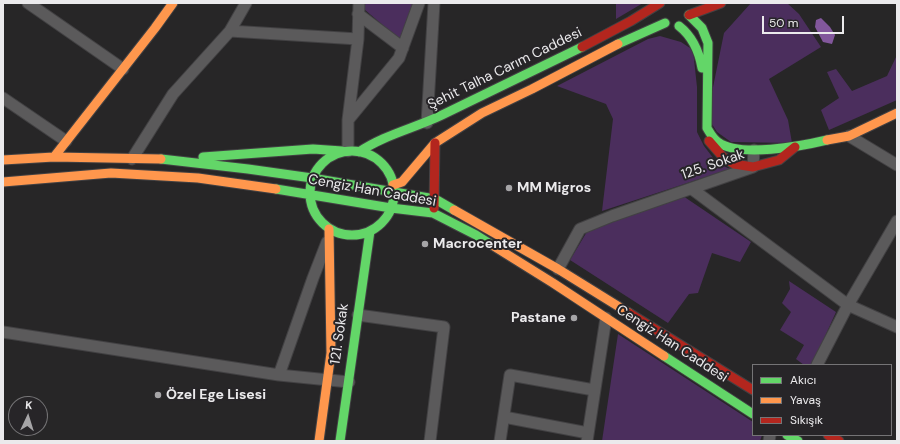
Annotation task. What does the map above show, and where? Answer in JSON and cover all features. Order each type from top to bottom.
[{"type":"main road","points":[[54,157],[173,3]]},
{"type":"main road","points":[[661,3],[659,10],[665,23],[679,26],[687,31],[700,54],[702,67],[704,130],[708,140],[723,156],[734,164],[753,167]]},
{"type":"main road","name":"Şehit Talha Carım Caddesi","points":[[351,151],[390,135],[426,123],[593,41],[644,14],[661,3]]},
{"type":"main road","points":[[689,10],[721,3]]},
{"type":"main road","points":[[679,26],[684,23],[689,10]]},
{"type":"main road","points":[[689,10],[706,34],[708,43],[707,128],[712,136],[719,143],[731,148],[754,150],[795,147]]},
{"type":"main road","name":"Şehit Talha Carım Caddesi","points":[[394,189],[436,143],[482,113],[532,89],[616,45],[665,23]]},
{"type":"main road","name":"125. Sokak","points":[[753,167],[779,160],[795,147],[849,136],[897,113]]},
{"type":"main road","points":[[433,213],[436,199],[436,143]]},
{"type":"main road","points":[[158,159],[313,149],[351,151],[371,155],[381,162],[387,169],[394,189],[391,208],[382,222],[370,231],[349,235],[329,232],[319,220],[313,209],[309,194],[312,178],[317,169],[332,156],[351,151]]},
{"type":"main road","name":"Cengiz Han Caddesi","points":[[3,160],[54,157],[158,159],[248,169],[394,189],[436,199],[558,269],[752,389]]},
{"type":"main road","name":"Cengiz Han Caddesi","points":[[3,182],[111,173],[198,178],[309,194],[391,208],[433,213],[476,235],[752,413]]},
{"type":"main road","name":"121. Sokak","points":[[340,441],[370,231]]},
{"type":"main road","name":"121. Sokak","points":[[319,441],[331,354],[329,232]]},
{"type":"main road","points":[[789,436],[798,441]]},
{"type":"main road","points":[[830,436],[839,441]]},
{"type":"street","points":[[28,3],[123,69]]},
{"type":"street","points":[[132,159],[173,94],[230,31],[246,3]]},
{"type":"street","points":[[348,120],[399,58],[419,3]]},
{"type":"street","points":[[426,123],[434,3]]},
{"type":"street","points":[[358,8],[403,48]]},
{"type":"street","points":[[351,151],[348,120],[358,39],[358,8]]},
{"type":"street","points":[[230,31],[358,39]]},
{"type":"street","points":[[3,98],[66,141]]},
{"type":"street","points":[[849,136],[897,165]]},
{"type":"street","points":[[753,167],[754,150]]},
{"type":"street","name":"125. Sokak","points":[[558,269],[580,229],[612,216],[753,167]]},
{"type":"street","points":[[692,189],[848,305],[897,327]]},
{"type":"street","points":[[818,364],[848,305],[894,234],[897,222]]},
{"type":"street","points":[[279,375],[329,232]]},
{"type":"street","points":[[358,315],[444,327],[430,441]]},
{"type":"street","points":[[504,417],[588,437],[606,318]]},
{"type":"street","points":[[3,332],[279,375],[349,382]]},
{"type":"street","points":[[500,441],[510,375],[594,390]]},
{"type":"shaded area","points":[[364,3],[413,3],[400,40],[364,9]]},
{"type":"shaded area","points":[[616,3],[643,3],[616,19]]},
{"type":"shaded area","points":[[751,3],[787,3],[799,14],[821,47],[769,79],[788,120],[792,143],[731,142],[717,132],[710,121],[710,102],[724,33]]},
{"type":"shaded area","points":[[821,18],[830,27],[835,35],[832,44],[823,42],[815,27],[816,20]]},
{"type":"shaded area","points":[[660,36],[681,42],[693,50],[697,87],[697,132],[704,146],[717,163],[730,169],[602,211],[613,119],[606,104],[557,86],[648,39]]},
{"type":"shaded area","points":[[897,55],[897,100],[829,130],[821,110],[839,98],[827,72],[836,69],[852,91],[887,76]]},
{"type":"shaded area","points":[[683,196],[751,242],[740,262],[712,253],[698,293],[689,294],[668,323],[570,260],[588,230]]},
{"type":"shaded area","points":[[789,281],[836,312],[812,364],[803,364],[796,359],[804,345],[780,330],[791,312],[782,303],[790,289]]},
{"type":"shaded area","points":[[618,334],[752,421],[752,436],[762,436],[760,441],[602,441]]},
{"type":"traffic: fast","points":[[689,15],[702,28],[708,43],[707,128],[716,141],[728,147],[755,150],[802,145],[827,140]]},
{"type":"traffic: fast","points":[[618,44],[665,23]]},
{"type":"traffic: fast","points":[[679,26],[684,30],[695,45],[702,68]]},
{"type":"traffic: fast","points":[[359,152],[389,136],[432,120],[582,47]]},
{"type":"traffic: fast","points":[[203,157],[313,149],[342,151]]},
{"type":"traffic: fast","points":[[352,151],[368,154],[382,163],[391,177],[394,193],[391,209],[382,223],[368,232],[352,235],[336,232],[322,223],[313,209],[310,193],[313,177],[322,163],[336,154],[352,151]]},
{"type":"traffic: fast","points":[[161,159],[312,178],[435,199],[454,210]]},
{"type":"traffic: fast","points":[[276,189],[391,208],[433,213],[492,245]]},
{"type":"traffic: fast","points":[[340,441],[370,231]]},
{"type":"traffic: fast","points":[[664,356],[752,413]]},
{"type":"traffic: fast","points":[[789,436],[798,441]]},
{"type":"traffic: slow","points":[[54,157],[173,3]]},
{"type":"traffic: slow","points":[[393,185],[402,182],[435,143],[482,113],[532,89],[618,44]]},
{"type":"traffic: slow","points":[[827,140],[849,136],[897,113]]},
{"type":"traffic: slow","points":[[3,160],[54,157],[161,159]]},
{"type":"traffic: slow","points":[[3,182],[111,173],[198,178],[276,189]]},
{"type":"traffic: slow","points":[[454,210],[558,269],[629,313]]},
{"type":"traffic: slow","points":[[319,441],[331,353],[329,229]]},
{"type":"traffic: slow","points":[[492,245],[664,356]]},
{"type":"traffic: jam","points":[[582,47],[631,21],[660,3]]},
{"type":"traffic: jam","points":[[689,15],[721,3]]},
{"type":"traffic: jam","points":[[709,141],[723,157],[734,164],[753,167],[779,160],[795,147]]},
{"type":"traffic: jam","points":[[434,208],[435,143]]},
{"type":"traffic: jam","points":[[629,313],[752,389]]},
{"type":"traffic: jam","points":[[830,436],[839,441]]},
{"type":"place","name":"MM Migros","points":[[509,188]]},
{"type":"place","name":"Macrocenter","points":[[425,244]]},
{"type":"place","name":"Pastane","points":[[574,318]]},
{"type":"place","name":"Özel Ege Lisesi","points":[[158,395]]}]
